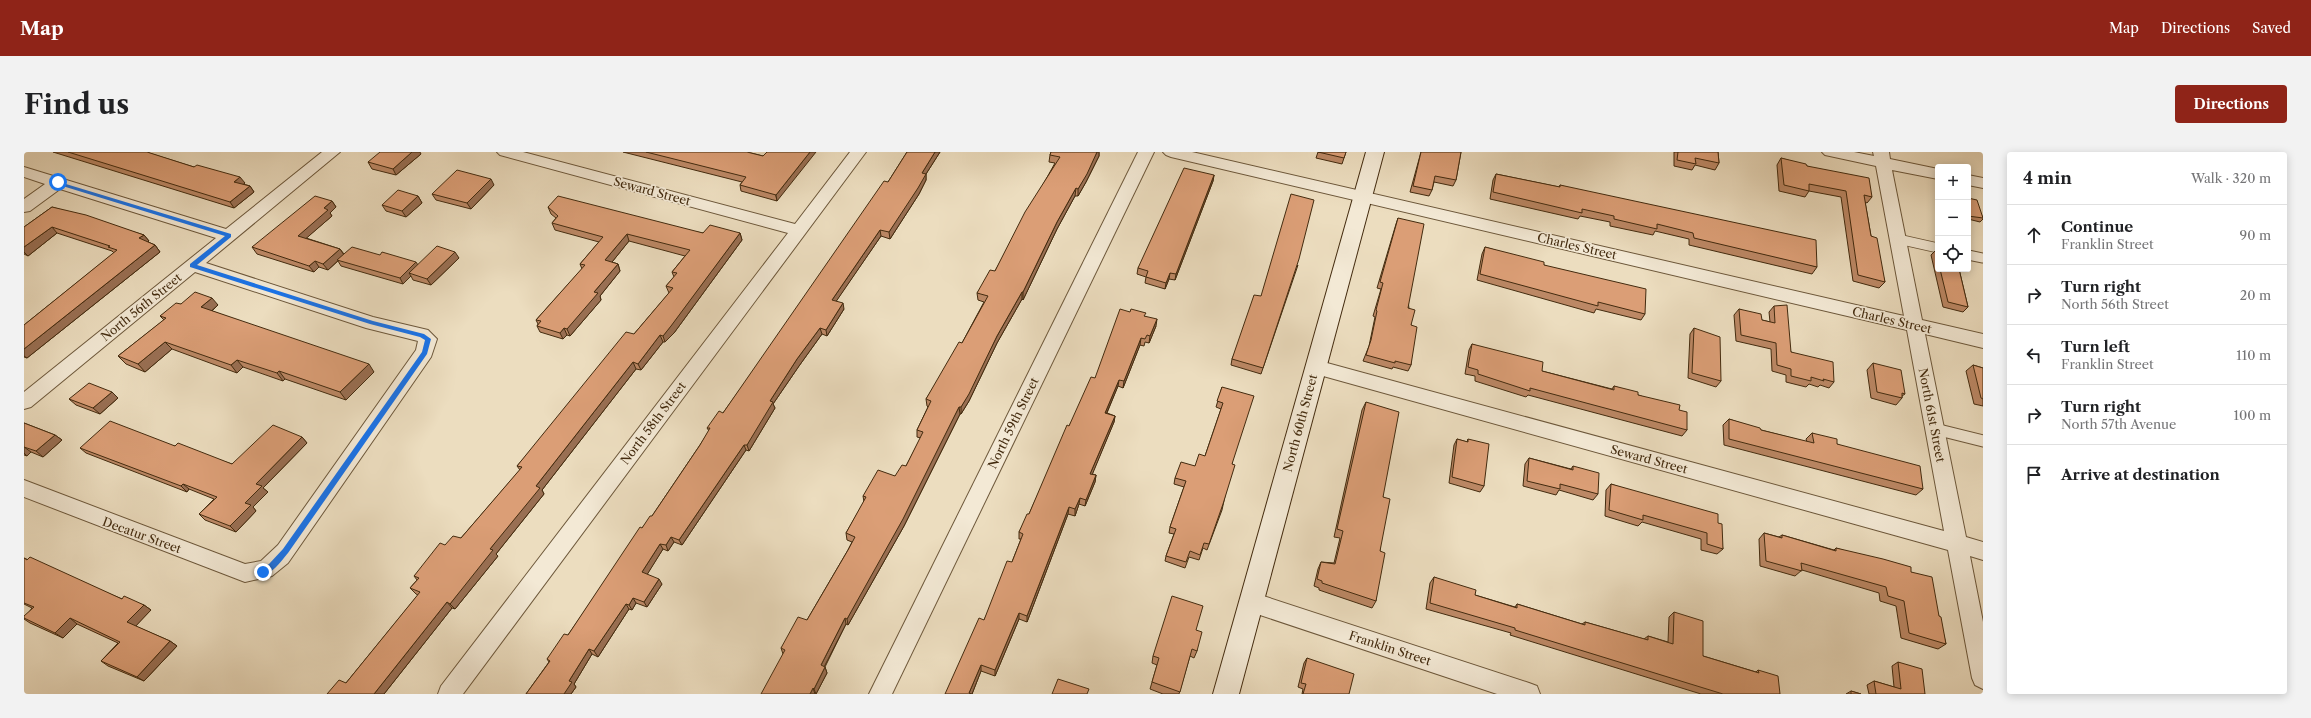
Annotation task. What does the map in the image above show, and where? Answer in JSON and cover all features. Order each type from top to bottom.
[{"type":"street","name":"North 56th Street","points":[[24,402],[332,152]]},
{"type":"street","name":"Seward Street","points":[[505,152],[799,230]]},
{"type":"street","name":"North 58th Street","points":[[449,694],[858,152]]},
{"type":"street","name":"North 59th Street","points":[[880,694],[1146,152]]},
{"type":"street","name":"Charles Street","points":[[1171,152],[1983,341]]},
{"type":"street","name":"North 60th Street","points":[[1226,694],[1375,152]]},
{"type":"street","points":[[1830,152],[1882,158],[1935,173]]},
{"type":"street","name":"North 61st Street","points":[[1882,158],[1983,678]]},
{"type":"street","points":[[26,174],[58,182],[229,236]]},
{"type":"street","points":[[1971,181],[1983,183]]},
{"type":"street","points":[[24,207],[58,182]]},
{"type":"street","name":"Decatur Street","points":[[24,488],[245,573],[263,572],[272,566],[285,551],[425,352],[428,339],[422,335],[372,323],[192,265]]},
{"type":"street","name":"Seward Street","points":[[1316,368],[1983,551]]},
{"type":"street","name":"Franklin Street","points":[[1251,602],[1530,694]]},
{"type":"lane","points":[[1898,240],[1935,247]]},
{"type":"lane","points":[[1971,256],[1983,258]]},
{"type":"lane","points":[[1935,429],[1983,441]]},
{"type":"building","points":[[68,152],[147,152],[194,167],[197,165],[240,177],[234,182],[250,186],[230,202]]},
{"type":"building","points":[[380,152],[412,152],[393,169],[368,162]]},
{"type":"building","points":[[646,152],[747,152],[763,156],[767,152],[810,152],[776,195],[740,185],[746,177]]},
{"type":"building","points":[[907,152],[935,152],[922,173],[926,174],[918,188],[889,232],[880,230],[832,300],[843,303],[826,330],[820,328],[797,359],[770,401],[773,402],[747,445],[744,445],[679,540],[671,537],[666,545],[660,544],[642,572],[659,579],[644,602],[633,598],[629,605],[626,604],[594,651],[589,649],[569,681],[572,682],[564,694],[526,694],[550,661],[547,659],[564,634],[568,635],[640,527],[642,528],[650,516],[652,516],[700,445],[710,428],[707,428],[719,411],[723,413],[884,181],[888,182]]},
{"type":"building","points":[[1051,152],[1097,152],[1087,174],[1078,189],[1076,188],[1057,222],[1023,292],[997,336],[969,394],[961,407],[959,407],[903,519],[847,619],[845,618],[821,665],[825,667],[814,689],[813,688],[810,694],[761,694],[785,650],[781,648],[798,617],[807,620],[855,537],[846,533],[866,497],[863,496],[878,470],[895,476],[902,465],[906,466],[923,432],[917,430],[931,401],[926,399],[959,342],[962,343],[988,296],[977,293],[990,270],[995,271],[1025,212],[1060,157],[1050,155]]},
{"type":"building","points":[[1318,152],[1346,152],[1344,158]]},
{"type":"building","points":[[1421,152],[1461,152],[1456,180],[1435,176],[1432,190],[1413,186]]},
{"type":"building","points":[[1678,152],[1718,152],[1719,163],[1695,158],[1696,164],[1677,160]]},
{"type":"building","points":[[1781,158],[1806,164],[1807,166],[1869,178],[1872,197],[1864,195],[1871,236],[1877,238],[1885,282],[1858,275],[1846,191],[1809,184],[1809,191],[1784,185]]},
{"type":"building","points":[[1184,168],[1214,175],[1176,274],[1170,273],[1166,283],[1146,277],[1148,271],[1138,268]]},
{"type":"building","points":[[457,170],[491,179],[467,203],[432,194]]},
{"type":"building","points":[[1496,174],[1560,187],[1560,185],[1816,240],[1817,267],[1694,238],[1693,233],[1657,224],[1657,229],[1614,219],[1614,216],[1582,209],[1582,213],[1493,192]]},
{"type":"building","points":[[398,190],[418,196],[402,211],[382,205]]},
{"type":"building","points":[[1291,194],[1314,200],[1299,259],[1263,368],[1232,359],[1254,295],[1261,296]]},
{"type":"building","points":[[315,196],[332,201],[324,208],[328,210],[298,236],[340,249],[323,264],[315,261],[309,266],[252,247]]},
{"type":"building","points":[[558,196],[703,233],[710,225],[740,233],[671,326],[663,336],[660,335],[638,364],[633,362],[536,486],[540,488],[490,549],[493,550],[450,604],[447,602],[374,694],[327,694],[339,680],[346,683],[420,592],[410,588],[419,578],[414,576],[440,543],[445,545],[453,536],[461,538],[522,467],[517,466],[626,332],[634,334],[673,288],[666,286],[677,273],[672,272],[690,250],[627,234],[605,260],[618,264],[594,292],[598,293],[567,329],[564,328],[560,333],[537,326],[541,321],[536,320],[585,265],[580,264],[603,237],[552,223],[558,216],[548,207]]},
{"type":"building","points":[[1971,199],[1977,200],[1983,218],[1971,216]]},
{"type":"building","points":[[52,207],[86,215],[144,235],[139,238],[155,245],[24,349],[24,325],[117,250],[108,247],[110,246],[52,227],[24,247],[24,227]]},
{"type":"building","points":[[1398,218],[1424,224],[1408,308],[1415,310],[1411,325],[1417,327],[1411,365],[1395,361],[1395,363],[1366,355],[1371,340],[1376,310],[1383,283],[1380,282]]},
{"type":"building","points":[[437,246],[455,252],[427,279],[409,273]]},
{"type":"building","points":[[352,247],[380,255],[382,252],[416,262],[400,278],[337,260]]},
{"type":"building","points":[[1485,247],[1544,262],[1544,265],[1646,289],[1645,314],[1598,302],[1598,306],[1480,274]]},
{"type":"building","points":[[1941,272],[1960,272],[1968,307],[1948,302]]},
{"type":"building","points":[[195,292],[212,298],[201,307],[369,364],[340,392],[279,371],[277,373],[237,360],[231,365],[165,342],[138,364],[118,356],[166,318],[160,316],[176,303],[181,304]]},
{"type":"building","points":[[1787,305],[1791,352],[1833,362],[1834,382],[1811,377],[1811,381],[1791,376],[1791,369],[1777,365],[1776,343],[1741,335],[1739,309],[1761,314],[1762,320],[1775,323],[1774,306]]},
{"type":"building","points":[[1120,309],[1130,312],[1131,309],[1146,313],[1144,316],[1157,319],[1150,336],[1147,335],[1145,339],[1141,338],[1124,381],[1119,380],[1105,413],[1115,416],[1090,474],[1096,475],[1086,500],[1080,498],[1075,509],[1069,507],[1027,616],[1019,613],[995,670],[981,665],[969,693],[971,694],[945,694],[979,618],[984,620],[1007,561],[1012,562],[1023,534],[1019,532],[1027,514],[1029,514],[1067,425],[1069,426],[1091,377],[1095,378]]},
{"type":"building","points":[[1694,328],[1720,337],[1721,381],[1692,373]]},
{"type":"building","points":[[1472,344],[1543,362],[1542,371],[1614,390],[1614,386],[1638,392],[1638,395],[1680,405],[1679,410],[1687,412],[1687,430],[1530,388],[1530,391],[1478,374],[1478,370],[1468,367]]},
{"type":"building","points":[[1873,363],[1901,370],[1905,394],[1902,393],[1902,398],[1877,392]]},
{"type":"building","points":[[1973,365],[1983,368],[1983,399],[1981,398]]},
{"type":"building","points":[[89,383],[112,392],[93,408],[69,399]]},
{"type":"building","points":[[1222,387],[1254,396],[1232,464],[1235,465],[1209,544],[1204,543],[1200,555],[1190,551],[1186,562],[1166,556],[1176,529],[1170,527],[1186,481],[1175,478],[1181,462],[1195,466],[1199,454],[1205,456],[1223,403],[1217,401]]},
{"type":"building","points":[[1366,402],[1399,412],[1383,497],[1390,499],[1380,551],[1385,553],[1376,601],[1322,583],[1322,581],[1317,579],[1321,562],[1335,564],[1343,531],[1337,529]]},
{"type":"building","points":[[1729,419],[1760,428],[1761,430],[1814,443],[1812,433],[1837,439],[1837,444],[1920,466],[1923,489],[1729,439]]},
{"type":"building","points":[[110,421],[175,446],[178,443],[232,464],[273,425],[302,437],[256,484],[262,486],[245,503],[251,505],[230,526],[199,514],[217,497],[183,484],[181,486],[80,448]]},
{"type":"building","points":[[24,423],[55,435],[36,451],[24,447]]},
{"type":"building","points":[[1457,439],[1468,442],[1468,439],[1489,444],[1484,486],[1452,477]]},
{"type":"building","points":[[1529,458],[1573,470],[1573,466],[1599,473],[1598,494],[1560,484],[1560,489],[1527,481]]},
{"type":"building","points":[[1611,484],[1718,514],[1718,523],[1722,524],[1723,549],[1707,544],[1707,533],[1643,515],[1643,520],[1609,510]]},
{"type":"building","points":[[1764,533],[1782,538],[1782,535],[1836,551],[1836,548],[1883,559],[1911,567],[1911,572],[1932,577],[1946,644],[1909,633],[1904,601],[1888,596],[1886,587],[1801,563],[1802,571],[1766,561]]},
{"type":"building","points":[[30,557],[122,599],[124,596],[144,605],[127,622],[170,641],[137,677],[101,661],[120,642],[70,618],[55,633],[24,618],[24,616],[34,607],[24,603],[24,558],[27,560]]},
{"type":"building","points":[[1434,577],[1476,590],[1475,595],[1517,608],[1517,604],[1585,625],[1585,622],[1648,640],[1648,636],[1673,644],[1674,612],[1703,621],[1703,656],[1759,673],[1758,670],[1778,676],[1780,694],[1723,694],[1515,630],[1515,628],[1430,603]]},
{"type":"building","points":[[1172,596],[1203,606],[1196,630],[1202,632],[1197,651],[1192,649],[1180,692],[1152,682],[1159,658],[1153,656]]},
{"type":"building","points":[[1307,658],[1354,674],[1349,694],[1303,694],[1306,684],[1301,683]]},
{"type":"building","points":[[1898,662],[1922,669],[1925,694],[1876,694],[1874,681],[1901,689]]},
{"type":"building","points":[[1058,679],[1089,689],[1087,694],[1052,694]]},
{"type":"building","points":[[1851,691],[1861,694],[1851,694]]},
{"type":"route","points":[[58,182],[229,236],[192,265],[372,323],[422,335],[428,339],[425,352],[285,551],[272,566],[263,572]]}]
